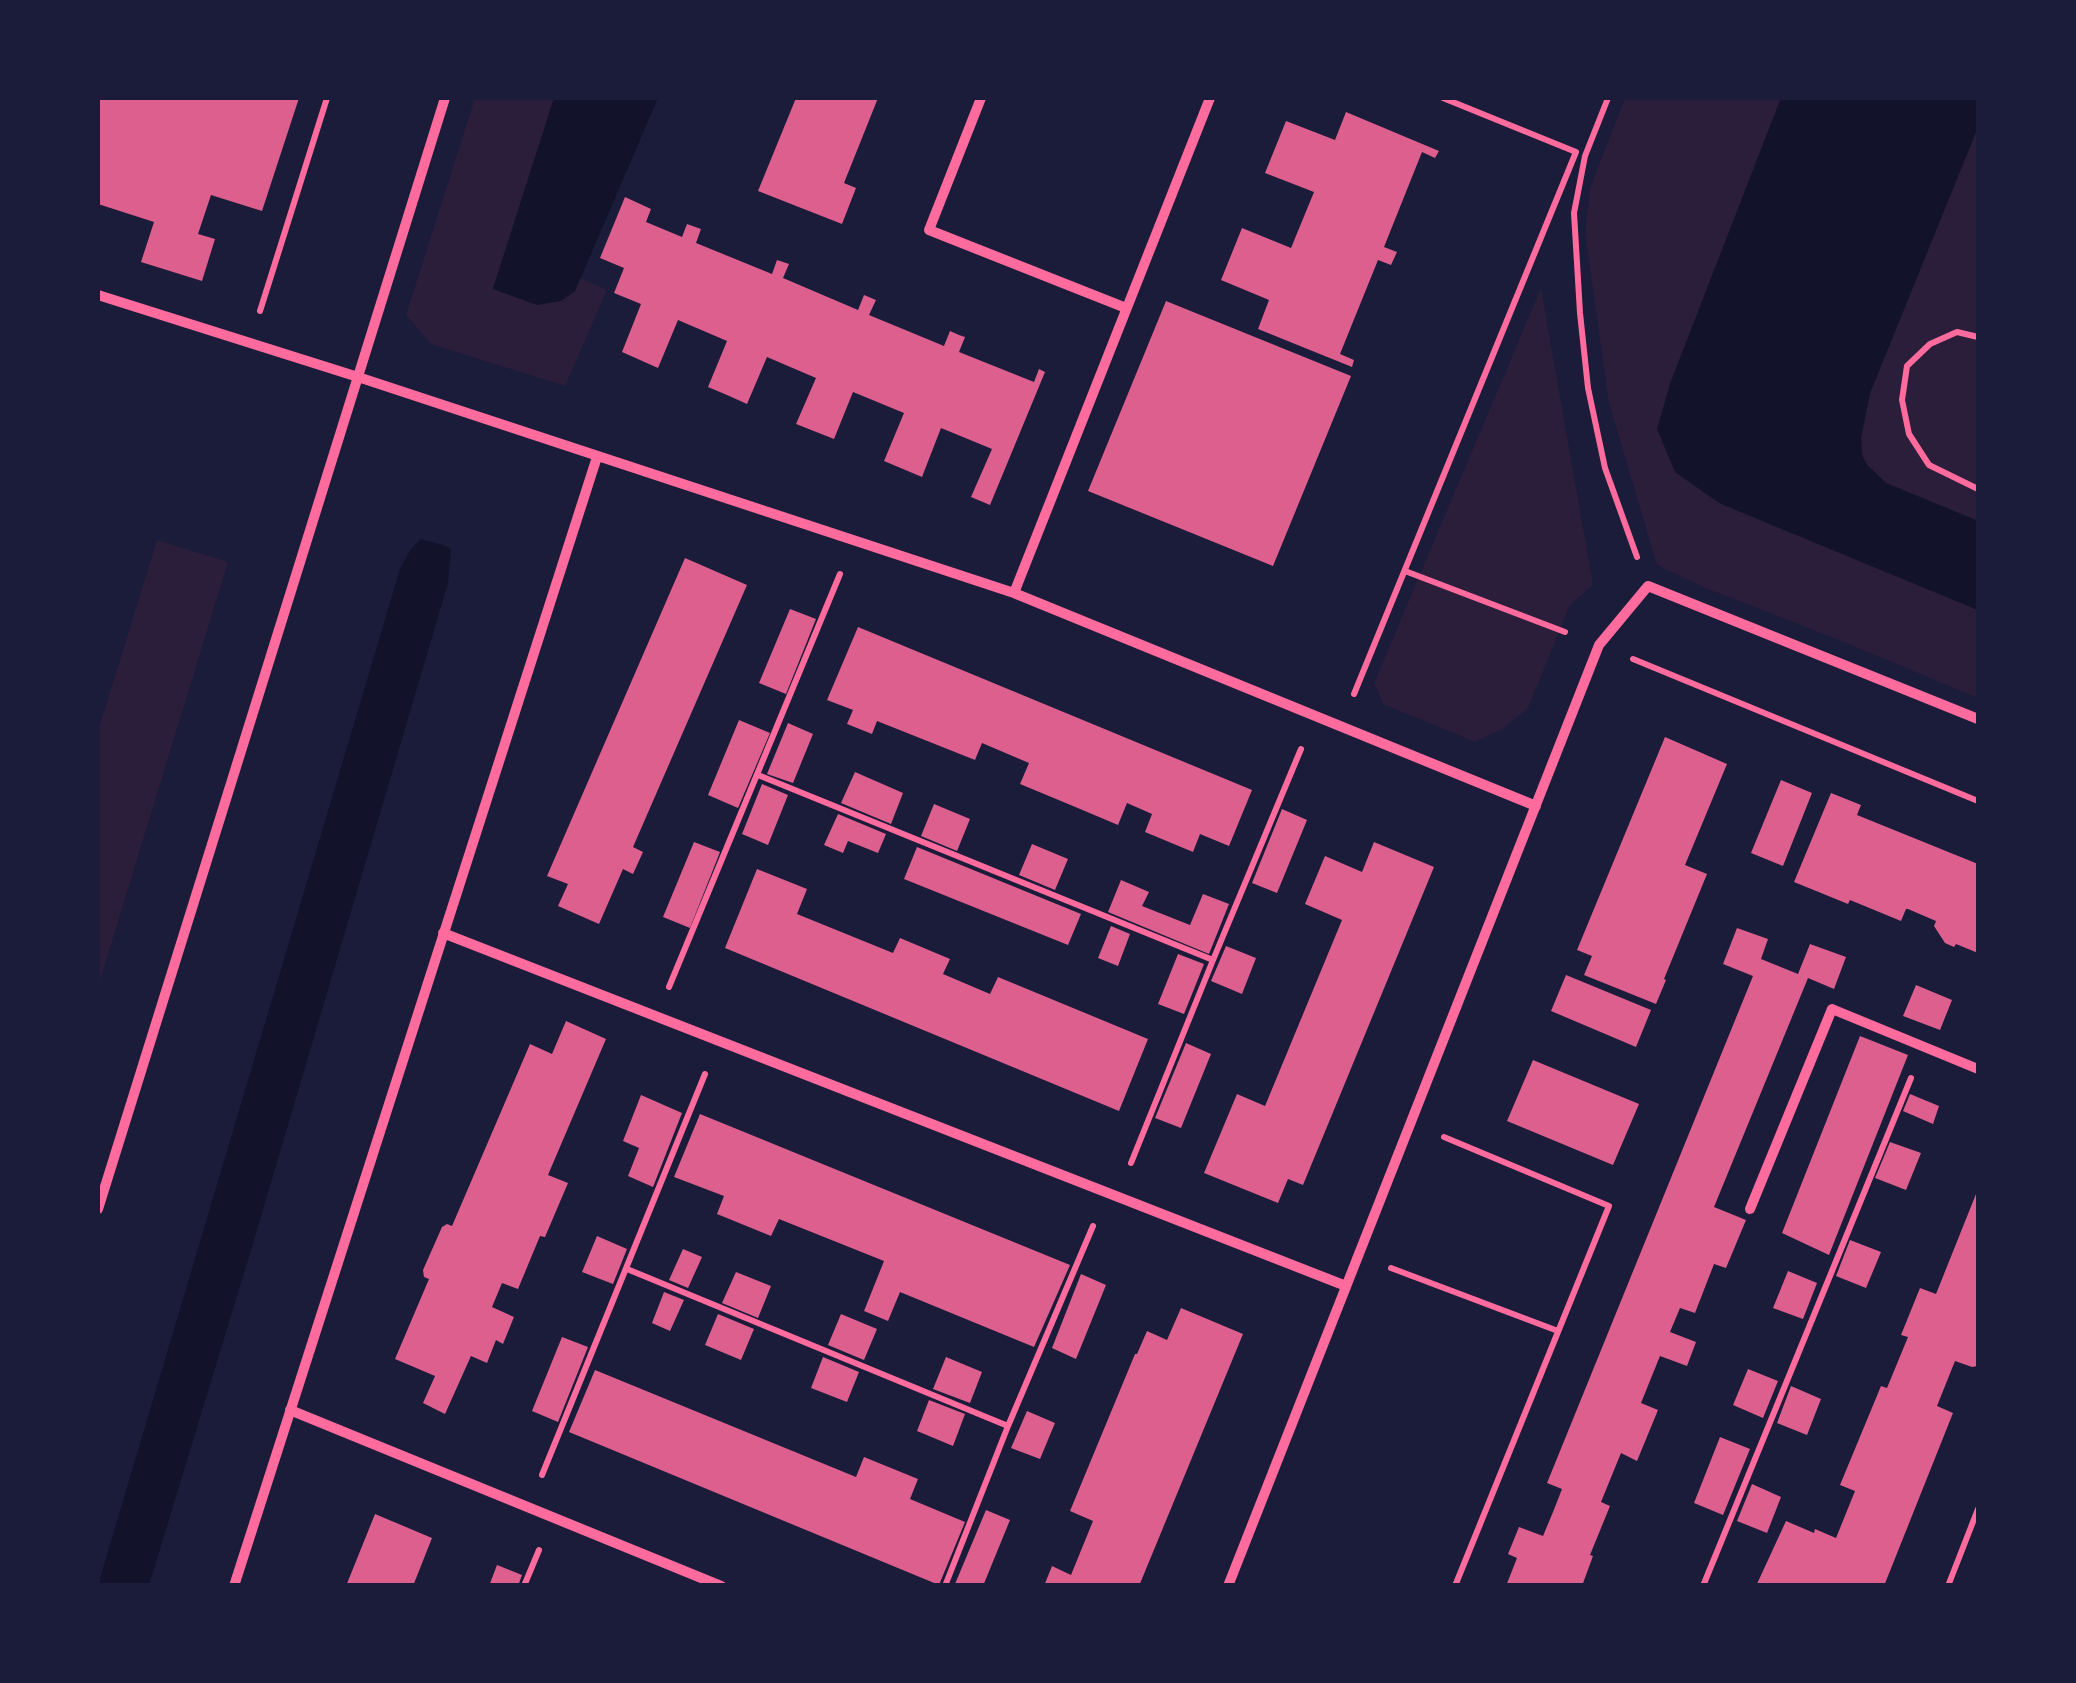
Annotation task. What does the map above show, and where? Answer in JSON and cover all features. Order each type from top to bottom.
[{"type":"street","points":[[98,1208],[445,98]]},
{"type":"street","points":[[981,98],[929,230],[1126,308]]},
{"type":"street","points":[[1014,593],[1210,98]]},
{"type":"street","points":[[98,295],[1014,593],[1536,806]]},
{"type":"street","points":[[234,1586],[597,457]]},
{"type":"street","points":[[1228,1586],[1599,645],[1648,586],[1978,719]]},
{"type":"street","points":[[443,933],[1346,1286]]},
{"type":"street","points":[[1750,1209],[1832,1009],[1978,1069]]},
{"type":"street","points":[[290,1410],[722,1586]]},
{"type":"path","points":[[250,343],[327,98]]},
{"type":"path","points":[[1443,98],[1585,156]]},
{"type":"path","points":[[1608,98],[1585,156],[1574,213],[1580,313],[1588,388],[1605,468],[1648,586]]},
{"type":"path","points":[[1341,727],[1576,152]]},
{"type":"path","points":[[1978,337],[1958,332],[1930,344],[1906,366],[1902,400],[1909,434],[1928,464],[1978,488]]},
{"type":"path","points":[[657,1016],[854,540]]},
{"type":"path","points":[[1405,570],[1978,801]]},
{"type":"path","points":[[944,1586],[1008,1426],[1113,1195],[1315,716]]},
{"type":"path","points":[[758,775],[1213,960]]},
{"type":"path","points":[[529,1508],[719,1041]]},
{"type":"path","points":[[1703,1586],[1924,1046]]},
{"type":"path","points":[[1411,1122],[1609,1206],[1455,1586]]},
{"type":"path","points":[[1358,1255],[1558,1331]]},
{"type":"path","points":[[627,1269],[1008,1426]]},
{"type":"path","points":[[1948,1586],[1978,1509]]},
{"type":"shaded area","points":[[475,98],[554,98],[493,288],[575,291],[580,278],[607,290],[565,386],[431,344],[406,315]]},
{"type":"shaded area","points":[[554,98],[658,98],[575,291],[561,301],[537,305],[493,289]]},
{"type":"shaded area","points":[[1625,98],[1781,98],[1670,384],[1719,503],[1978,610],[1978,698],[1657,565],[1609,403],[1585,233],[1590,188]]},
{"type":"shaded area","points":[[1781,98],[1978,98],[1978,127],[1870,393],[1861,438],[1867,465],[1886,483],[1978,521],[1978,610],[1719,503],[1675,472],[1657,429],[1670,384]]},
{"type":"shaded area","points":[[1978,127],[1978,521],[1886,483],[1867,465],[1861,438],[1870,393]]},
{"type":"shaded area","points":[[1541,288],[1593,585],[1570,605],[1528,708],[1504,728],[1475,742],[1383,704],[1374,683]]},
{"type":"shaded area","points":[[421,539],[451,550],[448,583],[149,1585],[98,1585],[400,569]]},
{"type":"shaded area","points":[[157,540],[228,562],[98,987],[98,731]]},
{"type":"building","points":[[98,98],[299,98],[262,211],[211,195],[198,234],[215,239],[202,281],[141,262],[154,222],[98,204]]},
{"type":"building","points":[[796,98],[878,98],[844,183],[856,188],[842,224],[758,191]]},
{"type":"building","points":[[1346,112],[1439,151],[1435,158],[1422,152],[1384,247],[1397,252],[1391,265],[1378,260],[1340,354],[1354,360],[1352,367],[1258,329],[1269,300],[1221,280],[1242,228],[1291,248],[1314,192],[1265,173],[1286,121],[1335,140]]},
{"type":"building","points":[[625,197],[651,209],[646,222],[682,237],[687,224],[701,229],[696,243],[772,274],[777,260],[789,264],[783,278],[858,310],[864,295],[876,300],[869,315],[944,346],[950,331],[965,337],[959,352],[1034,382],[1039,369],[1045,372],[990,505],[971,497],[992,449],[941,428],[922,477],[884,461],[904,413],[853,392],[834,439],[796,424],[816,378],[767,357],[747,404],[708,387],[727,341],[678,320],[658,368],[622,352],[641,304],[614,293],[624,268],[600,258]]},
{"type":"building","points":[[1166,301],[1351,376],[1273,566],[1088,491]]},
{"type":"building","points":[[685,558],[747,585],[633,847],[643,852],[633,874],[623,869],[599,924],[558,906],[568,884],[547,876]]},
{"type":"building","points":[[790,609],[816,619],[786,694],[759,683]]},
{"type":"building","points":[[858,627],[1252,790],[1229,846],[1200,834],[1193,852],[1145,832],[1152,814],[1127,803],[1118,825],[1020,784],[1029,763],[982,743],[975,760],[877,721],[872,734],[847,724],[853,710],[827,700]]},
{"type":"building","points":[[739,720],[770,733],[738,808],[708,795]]},
{"type":"building","points":[[788,723],[813,734],[793,783],[767,774]]},
{"type":"building","points":[[1665,737],[1727,764],[1685,865],[1707,874],[1656,1004],[1584,975],[1592,956],[1577,950]]},
{"type":"building","points":[[855,772],[903,793],[891,824],[841,803]]},
{"type":"building","points":[[1781,780],[1812,793],[1783,866],[1751,853]]},
{"type":"building","points":[[762,784],[788,795],[768,845],[742,834]]},
{"type":"building","points":[[1831,793],[1861,805],[1857,815],[1978,864],[1978,953],[1945,943],[1934,926],[1936,921],[1908,909],[1901,921],[1794,882]]},
{"type":"building","points":[[934,804],[970,819],[957,851],[921,836]]},
{"type":"building","points":[[1282,809],[1307,820],[1277,893],[1252,883]]},
{"type":"building","points":[[838,814],[886,834],[878,853],[848,841],[843,853],[824,845]]},
{"type":"building","points":[[694,842],[720,852],[690,928],[663,917]]},
{"type":"building","points":[[1374,842],[1434,867],[1303,1185],[1288,1179],[1278,1203],[1204,1173],[1237,1094],[1265,1106],[1342,920],[1305,904],[1325,856],[1362,872]]},
{"type":"building","points":[[1032,844],[1068,859],[1055,890],[1019,875]]},
{"type":"building","points":[[917,847],[1081,914],[1068,945],[904,879]]},
{"type":"building","points":[[757,869],[807,889],[797,914],[893,953],[900,938],[950,959],[943,974],[990,994],[998,977],[1148,1039],[1119,1111],[725,948]]},
{"type":"building","points":[[1121,880],[1149,892],[1142,906],[1190,925],[1203,894],[1229,904],[1209,954],[1108,912]]},
{"type":"building","points":[[1111,926],[1130,934],[1118,966],[1098,958]]},
{"type":"building","points":[[1737,928],[1768,939],[1761,959],[1798,974],[1810,944],[1846,957],[1834,989],[1808,978],[1714,1207],[1746,1220],[1726,1268],[1714,1264],[1695,1313],[1680,1308],[1670,1332],[1696,1342],[1687,1366],[1660,1356],[1641,1403],[1658,1410],[1637,1461],[1621,1453],[1601,1502],[1610,1506],[1582,1586],[1506,1586],[1517,1558],[1508,1554],[1519,1527],[1543,1536],[1553,1512],[1562,1489],[1547,1483],[1753,976],[1723,964]]},
{"type":"building","points":[[1226,946],[1256,958],[1242,994],[1211,981]]},
{"type":"building","points":[[1178,954],[1204,964],[1184,1014],[1158,1004]]},
{"type":"building","points":[[1566,975],[1651,1010],[1636,1047],[1551,1011]]},
{"type":"building","points":[[1916,985],[1952,1000],[1940,1030],[1903,1016]]},
{"type":"building","points":[[566,1021],[606,1039],[548,1175],[568,1183],[518,1289],[502,1283],[492,1307],[514,1317],[503,1344],[496,1340],[487,1363],[471,1356],[445,1414],[423,1403],[435,1376],[395,1359],[429,1279],[424,1277],[423,1270],[442,1227],[452,1226],[530,1044],[552,1054]]},
{"type":"building","points":[[1860,1036],[1908,1055],[1829,1255],[1782,1233]]},
{"type":"building","points":[[1186,1043],[1211,1054],[1181,1128],[1155,1118]]},
{"type":"building","points":[[1533,1060],[1639,1104],[1613,1165],[1507,1121]]},
{"type":"building","points":[[1910,1094],[1939,1106],[1933,1124],[1903,1111]]},
{"type":"building","points":[[641,1095],[682,1113],[653,1187],[628,1176],[639,1148],[623,1141]]},
{"type":"building","points":[[700,1114],[1070,1265],[1034,1347],[900,1292],[888,1321],[864,1311],[884,1261],[779,1219],[771,1236],[717,1214],[724,1196],[674,1177]]},
{"type":"building","points":[[1890,1142],[1921,1153],[1906,1190],[1875,1178]]},
{"type":"building","points":[[1978,1189],[1978,1366],[1955,1361],[1937,1406],[1953,1413],[1884,1586],[1756,1586],[1786,1521],[1836,1538],[1855,1491],[1840,1485],[1881,1386],[1887,1388],[1908,1337],[1901,1335],[1920,1288],[1936,1294]]},
{"type":"building","points":[[597,1236],[627,1249],[613,1284],[582,1272]]},
{"type":"building","points":[[1850,1240],[1881,1252],[1866,1288],[1836,1276]]},
{"type":"building","points":[[683,1249],[702,1257],[688,1288],[669,1280]]},
{"type":"building","points":[[1788,1271],[1817,1283],[1803,1319],[1773,1308]]},
{"type":"building","points":[[736,1272],[771,1286],[758,1318],[722,1303]]},
{"type":"building","points":[[1081,1274],[1106,1285],[1076,1359],[1052,1348]]},
{"type":"building","points":[[664,1292],[684,1300],[670,1331],[652,1323]]},
{"type":"building","points":[[1181,1308],[1243,1334],[1139,1586],[1044,1586],[1052,1566],[1071,1575],[1093,1521],[1070,1511],[1135,1354],[1147,1331],[1167,1340]]},
{"type":"building","points":[[718,1314],[754,1329],[741,1360],[705,1345]]},
{"type":"building","points":[[841,1314],[877,1329],[864,1360],[828,1345]]},
{"type":"building","points":[[562,1337],[588,1347],[558,1422],[532,1411]]},
{"type":"building","points":[[823,1357],[859,1372],[847,1402],[811,1388]]},
{"type":"building","points":[[946,1357],[982,1372],[970,1403],[933,1389]]},
{"type":"building","points":[[1748,1369],[1778,1381],[1763,1418],[1733,1405]]},
{"type":"building","points":[[595,1370],[856,1477],[864,1457],[918,1479],[910,1499],[965,1522],[939,1585],[569,1432]]},
{"type":"building","points":[[1791,1386],[1821,1399],[1807,1435],[1777,1423]]},
{"type":"building","points":[[929,1400],[965,1414],[953,1446],[917,1431]]},
{"type":"building","points":[[1027,1411],[1055,1423],[1040,1459],[1011,1448]]},
{"type":"building","points":[[1720,1437],[1750,1449],[1723,1515],[1694,1503]]},
{"type":"building","points":[[1752,1484],[1781,1497],[1767,1533],[1737,1521]]},
{"type":"building","points":[[986,1510],[1010,1520],[983,1586],[958,1586],[955,1584]]},
{"type":"building","points":[[375,1514],[432,1538],[413,1586],[346,1586]]},
{"type":"building","points":[[497,1565],[522,1575],[518,1586],[489,1586]]}]
